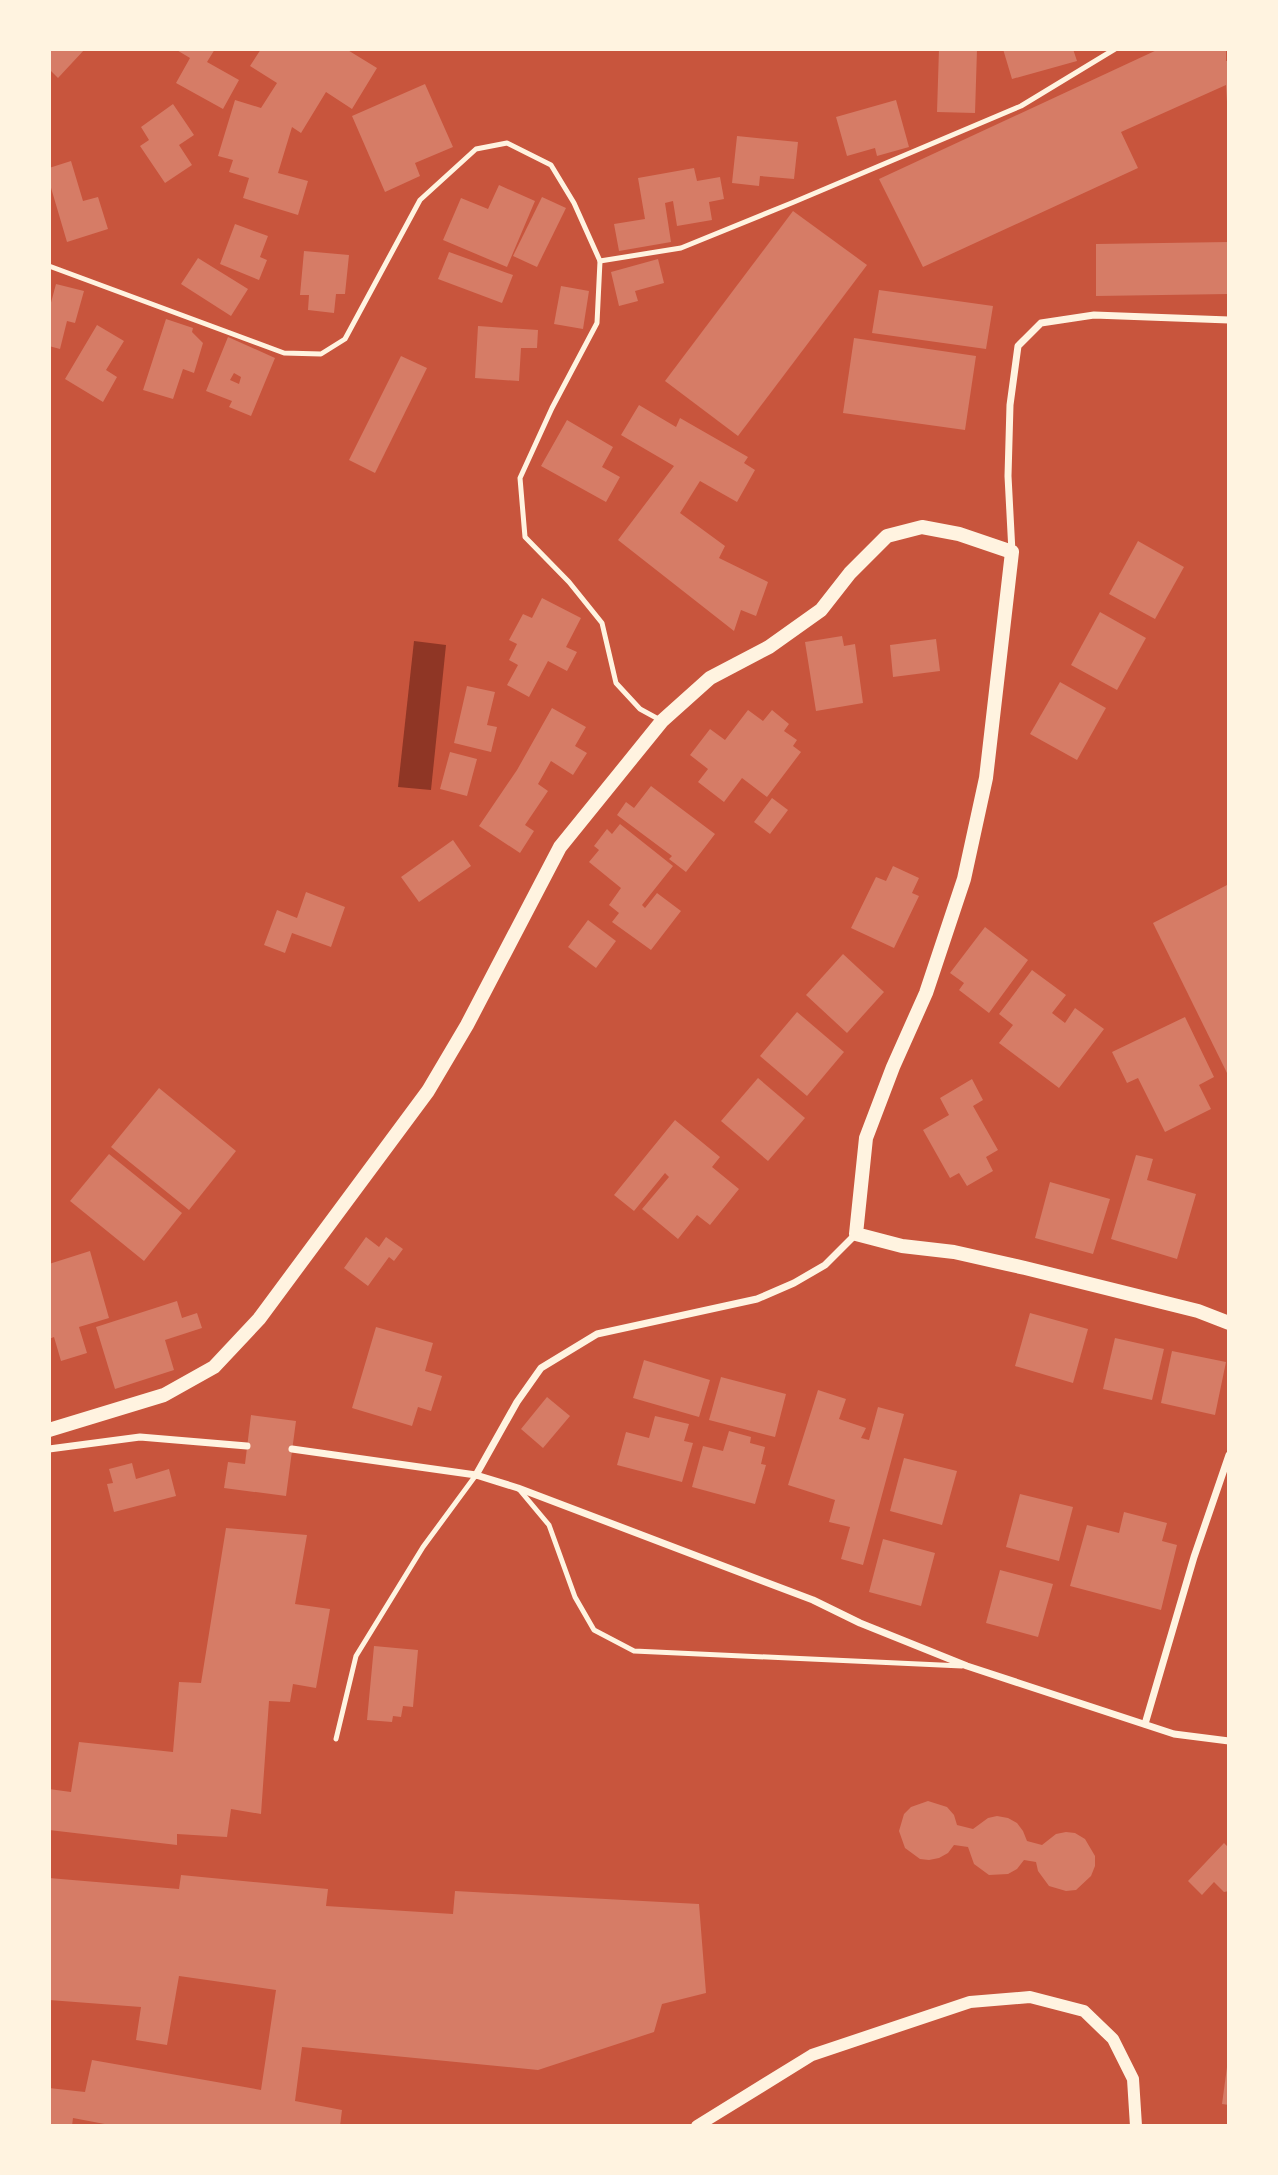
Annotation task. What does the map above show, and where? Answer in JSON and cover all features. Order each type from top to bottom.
[{"type":"main road","points":[[49,1430],[164,1395],[214,1367],[259,1319],[428,1091],[467,1025],[560,847],[662,721],[710,678],[769,647],[821,610],[850,573],[887,536],[922,527],[959,534],[1012,552],[986,778],[964,879],[926,993],[893,1067],[866,1138],[856,1234],[902,1246],[954,1252],[1025,1268],[1198,1311],[1229,1323]]},
{"type":"street","points":[[1012,552],[1008,475],[1010,405],[1018,346],[1041,323],[1094,315],[1229,320]]},
{"type":"street","points":[[476,1475],[517,1402],[541,1368],[597,1334],[757,1299],[794,1283],[825,1265],[856,1234]]},
{"type":"street","points":[[49,1448],[140,1437],[247,1446]]},
{"type":"street","points":[[292,1449],[476,1475],[518,1488],[813,1600],[860,1623],[967,1666],[1174,1734],[1229,1741]]},
{"type":"street","points":[[1145,1724],[1194,1557],[1229,1455]]},
{"type":"street","points":[[697,2126],[811,2055],[970,2002],[1030,1997],[1084,2011],[1113,2039],[1133,2079],[1136,2126]]},
{"type":"lane","points":[[600,261],[681,248],[781,208],[1021,106],[1115,49]]},
{"type":"lane","points":[[49,266],[284,352],[321,354],[345,339],[420,200],[476,149],[507,143],[551,165],[574,203],[600,261],[597,323],[552,408],[520,478],[525,537],[569,582],[602,622],[616,683],[640,709],[662,721]]},
{"type":"lane","points":[[336,1739],[356,1656],[423,1547],[476,1475]]},
{"type":"lane","points":[[518,1488],[549,1525],[575,1597],[594,1630],[634,1651],[967,1666]]},
{"type":"shaded area","points":[[414,641],[446,645],[431,790],[398,787]]},
{"type":"building","points":[[49,49],[85,49],[58,78],[49,69]]},
{"type":"building","points":[[175,49],[215,49],[207,62],[239,80],[223,109],[176,83],[190,58]]},
{"type":"building","points":[[261,49],[346,49],[377,68],[352,109],[326,92],[301,133],[292,127],[278,173],[308,181],[298,215],[243,198],[249,178],[229,172],[233,160],[218,156],[235,100],[261,108],[277,83],[250,66]]},
{"type":"building","points":[[939,49],[977,49],[975,113],[937,112]]},
{"type":"building","points":[[1003,49],[1073,49],[1077,61],[1012,79]]},
{"type":"building","points":[[1159,49],[1226,49],[1226,61],[1229,61],[1229,102],[1226,85],[1121,132],[1138,168],[923,267],[879,179]]},
{"type":"building","points":[[425,84],[453,147],[415,163],[420,176],[385,192],[352,116]]},
{"type":"building","points":[[896,100],[909,147],[877,156],[875,148],[847,156],[836,117]]},
{"type":"building","points":[[173,104],[194,135],[179,145],[192,165],[165,183],[140,146],[149,140],[141,127]]},
{"type":"building","points":[[737,136],[798,142],[794,179],[760,176],[759,186],[732,183]]},
{"type":"building","points":[[71,161],[83,201],[98,197],[108,229],[67,242],[49,181],[49,168]]},
{"type":"building","points":[[694,168],[697,181],[720,177],[724,199],[709,202],[712,220],[677,226],[673,201],[665,203],[671,242],[619,251],[614,224],[645,219],[638,178]]},
{"type":"building","points":[[499,185],[535,201],[507,267],[443,240],[461,198],[488,209]]},
{"type":"building","points":[[542,197],[566,208],[537,267],[513,256]]},
{"type":"building","points":[[793,211],[867,265],[738,436],[665,381]]},
{"type":"building","points":[[235,224],[268,236],[260,257],[267,260],[259,280],[220,264]]},
{"type":"building","points":[[1229,242],[1229,294],[1096,296],[1096,244]]},
{"type":"building","points":[[304,251],[349,255],[345,294],[336,294],[334,313],[308,310],[309,295],[300,295]]},
{"type":"building","points":[[449,252],[513,275],[502,303],[438,279]]},
{"type":"building","points":[[198,258],[248,289],[231,316],[181,284]]},
{"type":"building","points":[[658,259],[664,283],[635,291],[638,301],[619,306],[611,272]]},
{"type":"building","points":[[56,284],[84,291],[75,323],[67,321],[60,349],[49,346],[49,310]]},
{"type":"building","points":[[561,286],[589,291],[583,329],[554,324]]},
{"type":"building","points":[[879,290],[993,306],[986,349],[872,333]]},
{"type":"building","points":[[166,319],[193,328],[192,332],[203,343],[194,373],[183,369],[173,399],[143,390]]},
{"type":"building","points":[[97,325],[124,341],[106,370],[117,377],[103,402],[65,379]]},
{"type":"building","points":[[478,326],[538,330],[537,348],[521,348],[519,381],[475,378]]},
{"type":"building","points":[[228,337],[275,358],[251,416],[229,407],[232,401],[206,391]],"holes":[[[234,373],[241,377],[239,384],[230,380]]]},
{"type":"building","points":[[854,338],[976,356],[965,430],[843,413]]},
{"type":"building","points":[[401,356],[427,368],[375,473],[349,460]]},
{"type":"building","points":[[639,405],[676,427],[680,418],[748,457],[744,463],[755,470],[737,502],[700,481],[680,513],[725,546],[719,558],[768,582],[756,616],[741,610],[734,631],[618,540],[674,466],[621,435]]},
{"type":"building","points":[[567,420],[613,447],[602,467],[620,477],[606,502],[541,466]]},
{"type":"building","points":[[1138,541],[1184,567],[1155,619],[1109,594]]},
{"type":"building","points":[[542,598],[581,618],[566,647],[577,652],[567,671],[548,661],[529,697],[507,685],[518,665],[509,660],[517,644],[509,640],[523,614],[532,618]]},
{"type":"building","points":[[1100,612],[1146,638],[1117,690],[1071,665]]},
{"type":"building","points":[[842,636],[844,646],[855,644],[863,703],[816,711],[805,642]]},
{"type":"building","points":[[936,639],[940,671],[893,677],[890,645]]},
{"type":"building","points":[[1060,682],[1106,708],[1077,760],[1030,734]]},
{"type":"building","points":[[467,686],[495,692],[487,725],[497,727],[491,752],[454,743]]},
{"type":"building","points":[[552,708],[586,727],[575,746],[587,753],[573,775],[551,761],[538,784],[548,791],[525,825],[534,831],[520,853],[479,826],[517,770]]},
{"type":"building","points":[[748,710],[763,721],[772,710],[789,724],[784,731],[797,740],[793,746],[801,752],[767,797],[742,778],[724,802],[698,782],[708,769],[690,755],[710,729],[725,740]]},
{"type":"building","points":[[450,752],[477,759],[467,796],[440,789]]},
{"type":"building","points":[[651,786],[715,834],[686,872],[669,859],[672,856],[617,815],[626,802],[634,808]]},
{"type":"building","points":[[772,798],[788,810],[770,834],[754,822]]},
{"type":"building","points":[[620,824],[673,866],[642,905],[645,908],[657,893],[681,911],[651,950],[612,922],[619,913],[609,905],[621,888],[589,862],[599,850],[594,846],[607,829],[612,834]]},
{"type":"building","points":[[453,840],[471,866],[419,902],[401,877]]},
{"type":"building","points":[[893,866],[919,878],[912,893],[919,896],[894,948],[851,928],[876,877],[886,881]]},
{"type":"building","points":[[1229,884],[1229,1077],[1153,923]]},
{"type":"building","points":[[306,892],[345,907],[331,947],[292,933],[285,953],[264,945],[277,910],[297,918]]},
{"type":"building","points":[[588,920],[616,941],[596,968],[568,947]]},
{"type":"building","points":[[985,927],[1028,960],[989,1013],[959,990],[964,983],[950,973]]},
{"type":"building","points":[[843,954],[884,992],[847,1033],[806,995]]},
{"type":"building","points":[[1032,970],[1066,995],[1052,1013],[1065,1023],[1075,1008],[1104,1029],[1059,1088],[999,1043],[1013,1025],[999,1014]]},
{"type":"building","points":[[797,1012],[844,1052],[807,1096],[760,1056]]},
{"type":"building","points":[[1185,1017],[1214,1077],[1199,1085],[1211,1109],[1165,1132],[1138,1078],[1127,1083],[1112,1052]]},
{"type":"building","points":[[758,1078],[805,1118],[768,1161],[721,1121]]},
{"type":"building","points":[[972,1079],[983,1100],[973,1106],[998,1150],[986,1157],[993,1171],[967,1186],[959,1173],[950,1178],[923,1130],[949,1115],[940,1098]]},
{"type":"building","points":[[159,1088],[236,1151],[189,1210],[111,1147]]},
{"type":"building","points":[[675,1120],[720,1157],[712,1167],[739,1189],[710,1225],[697,1215],[678,1239],[642,1209],[669,1177],[665,1173],[634,1211],[614,1195]]},
{"type":"building","points":[[109,1154],[182,1213],[144,1261],[70,1201]]},
{"type":"building","points":[[1136,1155],[1153,1159],[1147,1180],[1196,1194],[1177,1259],[1111,1239]]},
{"type":"building","points":[[1050,1182],[1110,1199],[1093,1254],[1035,1238]]},
{"type":"building","points":[[366,1237],[379,1247],[386,1237],[403,1249],[394,1261],[389,1257],[368,1286],[344,1268]]},
{"type":"building","points":[[90,1251],[109,1318],[79,1327],[87,1353],[61,1361],[54,1337],[49,1339],[49,1264]]},
{"type":"building","points":[[177,1301],[182,1318],[197,1313],[202,1328],[165,1340],[174,1370],[115,1389],[96,1327]]},
{"type":"building","points":[[1030,1313],[1088,1329],[1073,1383],[1015,1366]]},
{"type":"building","points":[[376,1327],[433,1343],[425,1371],[442,1376],[431,1411],[418,1407],[412,1426],[352,1408]]},
{"type":"building","points":[[1115,1338],[1164,1349],[1152,1400],[1103,1389]]},
{"type":"building","points":[[1172,1351],[1226,1362],[1215,1415],[1161,1403]]},
{"type":"building","points":[[644,1360],[710,1380],[699,1417],[633,1398]]},
{"type":"building","points":[[721,1377],[786,1394],[775,1437],[709,1420]]},
{"type":"building","points":[[818,1390],[846,1399],[839,1419],[866,1428],[861,1438],[869,1440],[878,1407],[904,1414],[863,1565],[841,1559],[850,1527],[829,1522],[835,1500],[788,1485]]},
{"type":"building","points":[[547,1397],[570,1416],[543,1448],[521,1429]]},
{"type":"building","points":[[251,1415],[296,1421],[286,1496],[224,1488],[228,1462],[245,1464]]},
{"type":"building","points":[[655,1416],[689,1424],[684,1441],[693,1443],[682,1482],[617,1465],[626,1432],[649,1438]]},
{"type":"building","points":[[729,1431],[751,1437],[750,1443],[765,1447],[761,1464],[766,1465],[755,1504],[692,1487],[703,1446],[723,1451]]},
{"type":"building","points":[[904,1458],[957,1471],[942,1525],[890,1511]]},
{"type":"building","points":[[132,1463],[136,1479],[169,1469],[176,1496],[114,1512],[107,1484],[113,1483],[109,1469]]},
{"type":"building","points":[[1020,1494],[1073,1507],[1059,1561],[1006,1547]]},
{"type":"building","points":[[1124,1512],[1167,1523],[1162,1541],[1177,1545],[1161,1610],[1070,1586],[1087,1525],[1119,1533]]},
{"type":"building","points":[[226,1528],[307,1535],[295,1604],[330,1609],[316,1688],[293,1684],[290,1702],[269,1701],[261,1814],[231,1809],[227,1837],[177,1834],[177,1845],[49,1830],[49,1789],[71,1792],[79,1742],[173,1752],[179,1682],[201,1683]]},
{"type":"building","points":[[883,1539],[935,1553],[921,1606],[869,1592]]},
{"type":"building","points":[[1000,1570],[1053,1584],[1038,1637],[986,1623]]},
{"type":"building","points":[[374,1646],[418,1650],[413,1707],[403,1706],[401,1717],[393,1716],[392,1722],[367,1720]]},
{"type":"building","points":[[928,1801],[947,1807],[954,1815],[957,1825],[973,1829],[988,1818],[1008,1818],[1017,1823],[1027,1841],[1042,1845],[1056,1834],[1075,1833],[1085,1839],[1095,1856],[1091,1876],[1076,1890],[1066,1891],[1049,1886],[1038,1871],[1036,1862],[1024,1860],[1017,1869],[1008,1874],[989,1875],[974,1864],[968,1847],[954,1845],[948,1853],[939,1858],[920,1859],[905,1848],[899,1831],[904,1814],[911,1807]]},
{"type":"building","points":[[1224,1843],[1229,1848],[1229,1891],[1224,1892],[1214,1882],[1202,1895],[1188,1881]]},
{"type":"building","points":[[181,1875],[328,1889],[326,1906],[453,1914],[455,1891],[699,1904],[706,1993],[662,2004],[654,2032],[538,2070],[302,2047],[295,2101],[342,2110],[340,2126],[115,2126],[73,2118],[72,2126],[49,2126],[49,2088],[85,2092],[92,2060],[261,2090],[276,1990],[179,1976],[167,2045],[136,2040],[141,2007],[49,2000],[49,1878],[179,1889]]},
{"type":"building","points":[[1229,2067],[1229,2105],[1222,2104]]}]
